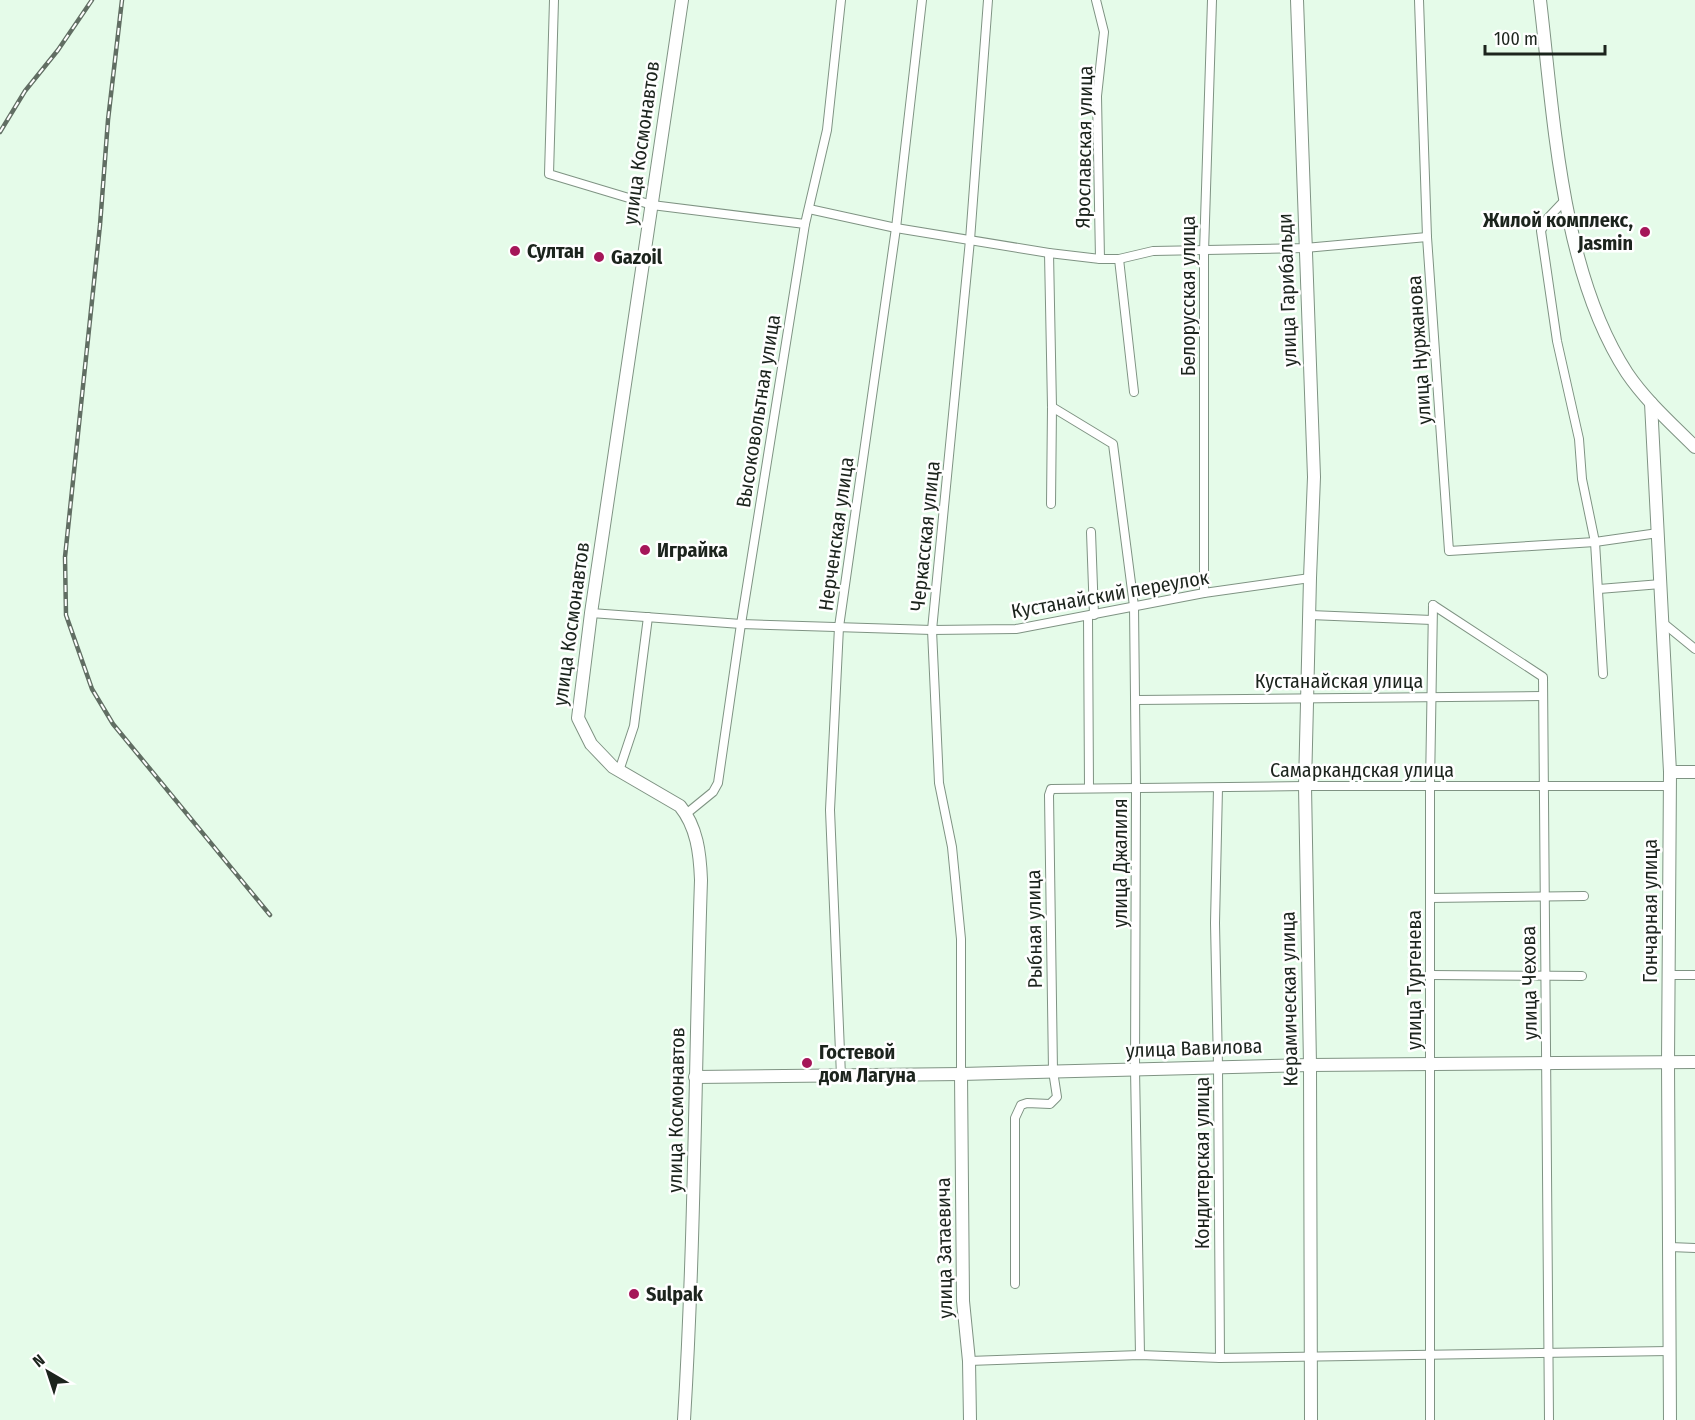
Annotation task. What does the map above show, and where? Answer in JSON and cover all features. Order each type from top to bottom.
[{"type":"street","points":[[554,0],[549,174],[652,205],[805,225]]},
{"type":"street","name":"улица Космонавтов","points":[[682,0],[591,613],[578,718],[591,744],[613,767],[680,806],[686,814],[699,848],[701,880],[695,1077],[694,1225],[684,1420]]},
{"type":"street","name":"Высоковольтная улица","points":[[686,814],[713,792],[718,783],[805,225],[826,130],[841,0]]},
{"type":"street","name":"Нерченская улица","points":[[842,1076],[830,810],[839,627],[896,228],[922,0]]},
{"type":"street","name":"Черкасская улица","points":[[961,1074],[961,939],[952,847],[939,783],[932,630],[970,240],[988,0]]},
{"type":"street","name":"Ярославская улица","points":[[1096,0],[1104,32],[1097,96],[1100,260]]},
{"type":"street","name":"Белорусская улица","points":[[1204,593],[1204,252],[1212,0]]},
{"type":"street","name":"улица Гарибальди","points":[[1298,0],[1314,477],[1310,578]]},
{"type":"street","name":"улица Нуржанова","points":[[1419,0],[1427,237],[1449,551],[1594,542],[1658,533]]},
{"type":"street","points":[[1540,0],[1565,200],[1590,293],[1607,335],[1627,373],[1651,404],[1695,447]]},
{"type":"street","points":[[1565,200],[1546,219],[1541,231],[1557,341],[1579,439],[1582,480],[1594,542],[1603,674]]},
{"type":"street","points":[[809,208],[896,228],[1100,260],[1119,259],[1153,251],[1204,252],[1305,248],[1427,237]]},
{"type":"street","points":[[1049,253],[1051,504]]},
{"type":"street","points":[[1119,259],[1134,392]]},
{"type":"street","name":"Гончарная улица","points":[[1651,404],[1671,786],[1668,1063],[1670,1420]]},
{"type":"street","name":"улица Джалиля","points":[[1052,407],[1113,444],[1134,606],[1135,1069],[1140,1355]]},
{"type":"street","points":[[1089,788],[1091,532]]},
{"type":"street","name":"Кустанайский переулок","points":[[591,613],[741,624],[932,630],[1016,629],[1204,593],[1310,578]]},
{"type":"street","name":"Керамическая улица","points":[[1310,578],[1305,786],[1310,1065],[1311,1420]]},
{"type":"street","points":[[1599,589],[1661,584]]},
{"type":"street","name":"улица Тургенева","points":[[1430,1420],[1430,786],[1433,605]]},
{"type":"street","name":"улица Чехова","points":[[1433,605],[1543,677],[1549,1420]]},
{"type":"street","points":[[1310,615],[1432,620]]},
{"type":"street","points":[[619,771],[634,726],[648,617]]},
{"type":"street","points":[[1662,622],[1695,649]]},
{"type":"street","name":"Кустанайская улица","points":[[1136,700],[1542,696]]},
{"type":"street","points":[[1670,772],[1695,772]]},
{"type":"street","name":"Самаркандская улица","points":[[1054,788],[1671,786]]},
{"type":"street","name":"Рыбная улица","points":[[1015,1284],[1015,1118],[1021,1105],[1053,1102],[1057,1097],[1053,1071],[1048,795],[1054,788]]},
{"type":"street","name":"Кондитерская улица","points":[[1218,788],[1215,923],[1220,1358]]},
{"type":"street","points":[[1430,898],[1584,896]]},
{"type":"street","points":[[1431,975],[1582,976]]},
{"type":"street","points":[[1669,975],[1695,975]]},
{"type":"street","name":"улица Вавилова","points":[[695,1077],[961,1074],[1218,1066],[1695,1062]]},
{"type":"street","name":"улица Затаевича","points":[[961,1074],[963,1301],[969,1361],[970,1420]]},
{"type":"street","points":[[1670,1247],[1695,1248]]},
{"type":"street","points":[[969,1361],[1140,1355],[1220,1358],[1669,1351]]},
{"type":"railway","points":[[0,132],[25,91],[58,50],[92,0]]},
{"type":"railway","points":[[122,0],[65,557],[66,615],[92,689],[113,724],[270,915]]},
{"type":"place","name":"Жилой комплекс, Jasmin","points":[[1645,232]]},
{"type":"place","name":"Султан","points":[[515,251]]},
{"type":"place","name":"Gazoil","points":[[599,257]]},
{"type":"place","name":"Играйка","points":[[645,550]]},
{"type":"place","name":"Гостевой дом Лагуна","points":[[807,1063]]},
{"type":"place","name":"Sulpak","points":[[634,1294]]}]
